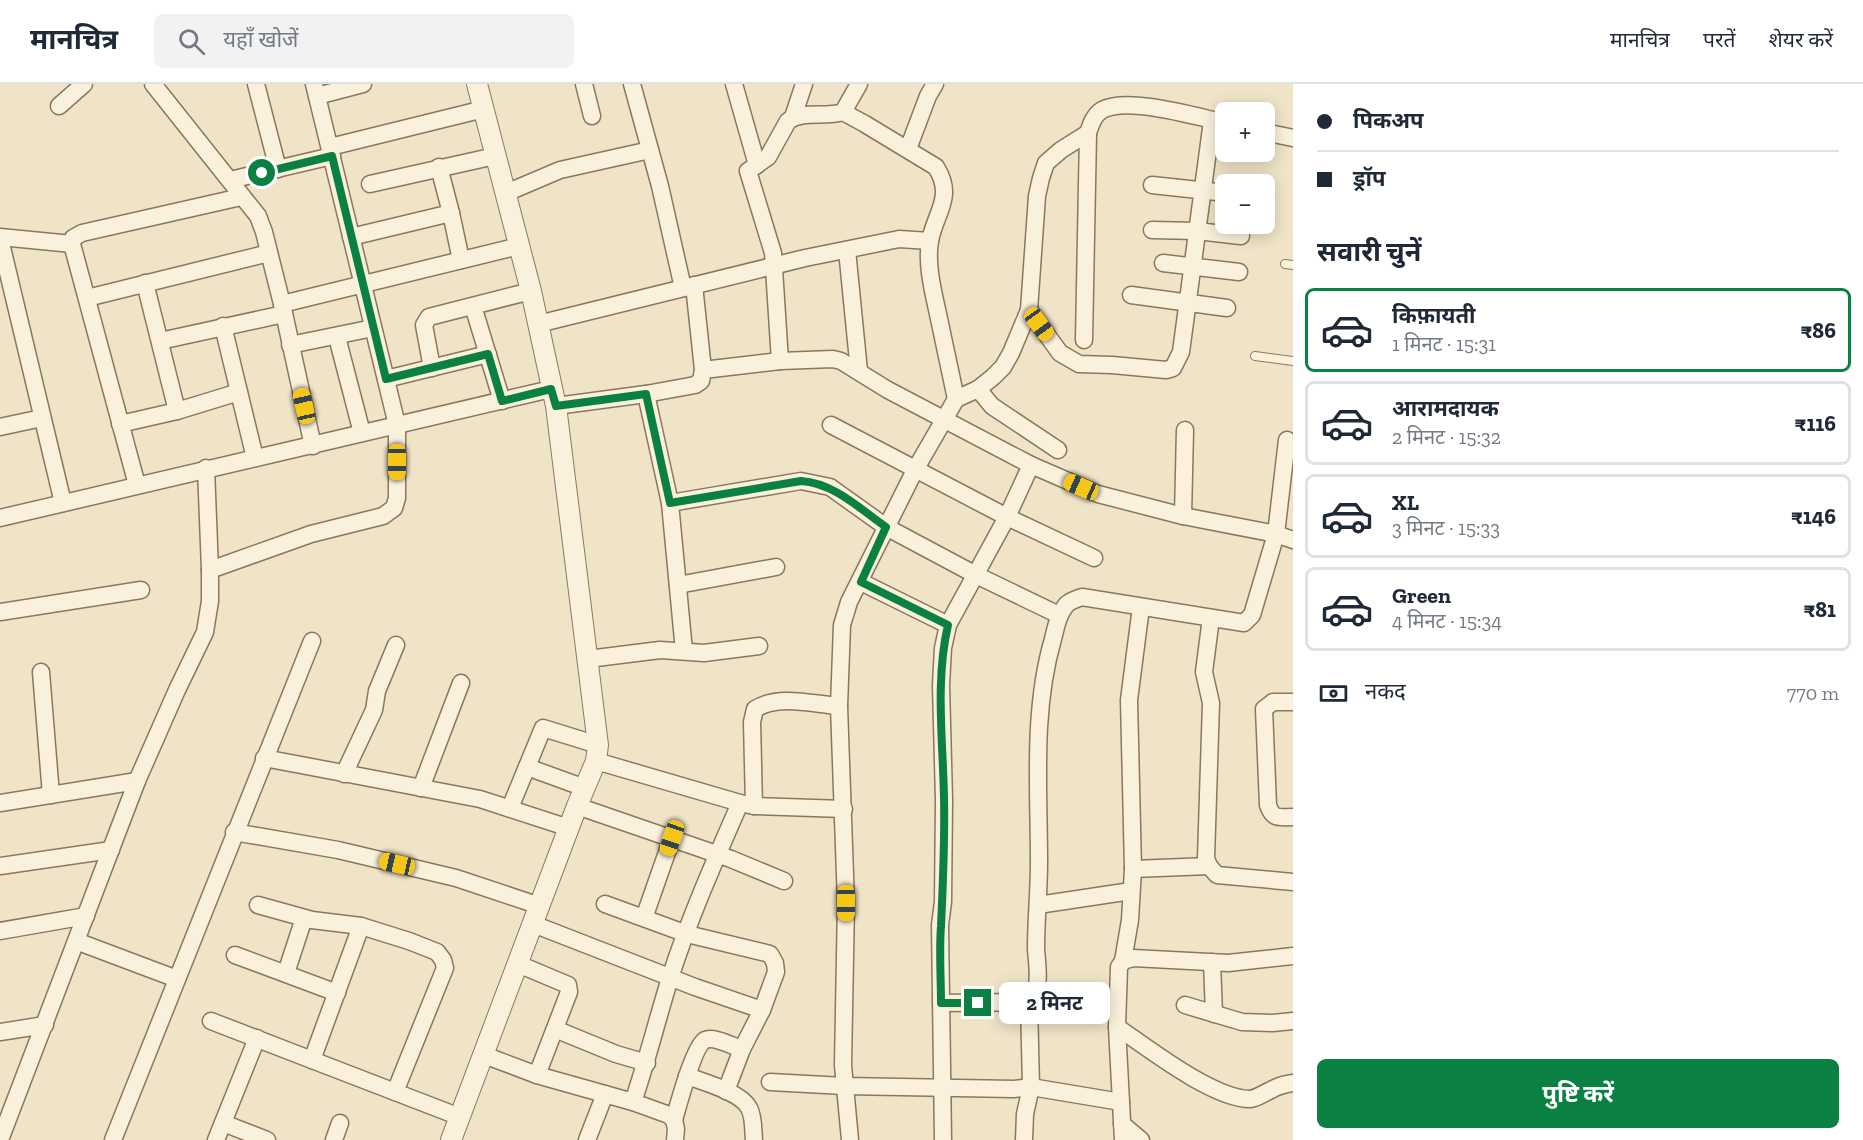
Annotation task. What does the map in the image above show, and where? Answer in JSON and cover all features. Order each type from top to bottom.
[{"type":"street","points":[[59,106],[84,84]]},
{"type":"street","points":[[153,84],[258,216],[283,309],[314,446]]},
{"type":"street","points":[[256,84],[278,169]]},
{"type":"street","points":[[210,570],[311,534],[383,516],[394,508],[397,498],[397,425],[316,90],[363,84]]},
{"type":"street","points":[[451,1140],[597,753],[588,659],[554,398],[531,291],[477,84]]},
{"type":"street","points":[[584,84],[592,116]]},
{"type":"street","points":[[0,518],[206,468],[314,446],[502,401],[646,394],[701,381],[703,370],[688,286],[632,84]]},
{"type":"street","points":[[734,84],[757,165]]},
{"type":"street","points":[[794,117],[804,84]]},
{"type":"street","points":[[843,112],[859,84]]},
{"type":"street","points":[[908,149],[928,96],[935,84]]},
{"type":"street","points":[[1084,340],[1088,133],[1092,121],[1101,111],[1115,106],[1134,105],[1215,121]]},
{"type":"street","points":[[230,180],[278,169],[331,151],[484,109]]},
{"type":"street","points":[[780,361],[773,253],[748,171],[768,157],[788,121],[794,117],[843,112],[936,167],[945,187],[943,206],[930,241],[930,271],[956,399]]},
{"type":"street","points":[[850,1140],[844,1086],[846,936],[844,809],[839,706],[842,625],[849,602],[943,418],[956,399],[978,389],[1003,367],[1011,353],[1029,310],[1037,196],[1041,178],[1047,163],[1061,150],[1088,133]]},
{"type":"street","points":[[1275,134],[1293,138]]},
{"type":"street","points":[[1029,310],[1060,353],[1079,364],[1166,370],[1173,368],[1182,352],[1202,190],[1215,138]]},
{"type":"street","points":[[506,193],[560,170],[650,150]]},
{"type":"street","points":[[370,184],[495,156]]},
{"type":"street","points":[[439,168],[461,260]]},
{"type":"street","points":[[1152,185],[1215,192]]},
{"type":"street","points":[[137,485],[72,243],[73,238],[82,233],[241,197]]},
{"type":"street","points":[[351,237],[451,213]]},
{"type":"street","points":[[1152,230],[1197,231],[1241,236]]},
{"type":"street","points":[[63,503],[0,238],[72,243]]},
{"type":"street","points":[[538,324],[774,265],[899,239],[930,241]]},
{"type":"street","points":[[160,341],[223,326],[362,285],[519,246]]},
{"type":"street","points":[[847,250],[859,371]]},
{"type":"street","points":[[87,298],[269,253]]},
{"type":"street","points":[[1163,263],[1239,272]]},
{"type":"street","points":[[145,283],[177,411]]},
{"type":"street","points":[[432,368],[424,325],[429,317],[531,291]]},
{"type":"street","points":[[1131,296],[1227,308]]},
{"type":"street","points":[[474,306],[502,401]]},
{"type":"street","points":[[223,326],[255,458]]},
{"type":"street","points":[[290,345],[373,328]]},
{"type":"street","points":[[337,337],[362,434]]},
{"type":"street","points":[[386,379],[488,354]]},
{"type":"street","points":[[703,370],[780,361],[833,359],[841,361],[888,390],[1031,465],[1098,494],[1183,516],[1275,534],[1293,540]]},
{"type":"street","points":[[978,389],[992,406],[1058,450]]},
{"type":"street","points":[[120,424],[177,411],[239,392]]},
{"type":"street","points":[[646,394],[670,503],[684,651]]},
{"type":"street","points":[[0,427],[42,418]]},
{"type":"street","points":[[831,425],[1007,517],[1094,558]]},
{"type":"street","points":[[1183,516],[1185,430]]},
{"type":"street","points":[[1024,1140],[1025,1114],[1031,1087],[1029,1002],[1034,995],[1038,972],[1036,949],[1038,729],[1045,664],[1059,615],[1067,603],[1082,597],[1244,623],[1249,620],[1275,534],[1287,440]]},
{"type":"street","points":[[944,1140],[940,925],[943,902],[944,800],[941,685],[943,648],[948,625],[1007,517],[1031,465]]},
{"type":"street","points":[[0,1140],[137,782],[177,690],[206,632],[210,601],[210,570],[206,468]]},
{"type":"street","points":[[670,503],[801,481],[830,487],[886,527],[976,575],[1059,615]]},
{"type":"street","points":[[678,585],[776,567]]},
{"type":"street","points":[[861,582],[948,625]]},
{"type":"street","points":[[0,612],[141,590]]},
{"type":"street","points":[[1141,607],[1129,699],[1132,869],[1130,920],[1123,961],[1119,968],[1117,1027],[1122,1132],[1141,1140]]},
{"type":"street","points":[[1211,618],[1204,672],[1211,703],[1206,858],[1209,866],[1217,875],[1293,882]]},
{"type":"street","points":[[113,1140],[312,641]]},
{"type":"street","points":[[344,774],[374,710],[377,691],[396,645]]},
{"type":"street","points":[[588,659],[660,650],[704,654],[759,646]]},
{"type":"street","points":[[41,672],[51,795]]},
{"type":"street","points":[[421,788],[461,683]]},
{"type":"street","points":[[633,1102],[670,978],[718,855],[747,804],[752,722],[755,709],[763,704],[778,701],[839,706]]},
{"type":"street","points":[[1293,702],[1273,702],[1264,709],[1268,806],[1275,817],[1293,818]]},
{"type":"street","points":[[510,808],[543,728],[597,753],[747,804],[844,809]]},
{"type":"street","points":[[264,758],[480,799],[569,828]]},
{"type":"street","points":[[527,767],[581,797],[672,838],[784,881]]},
{"type":"street","points":[[0,804],[137,782]]},
{"type":"street","points":[[234,832],[338,850],[456,878],[670,978],[762,1010]]},
{"type":"street","points":[[644,918],[672,838]]},
{"type":"street","points":[[0,866],[111,850]]},
{"type":"street","points":[[1132,869],[1209,866]]},
{"type":"street","points":[[1038,905],[1131,891]]},
{"type":"street","points":[[605,904],[687,934],[770,954],[775,963],[776,972],[762,1010],[742,1049],[726,1091]]},
{"type":"street","points":[[258,905],[304,918],[361,926],[436,952],[442,960],[445,968],[395,1092]]},
{"type":"street","points":[[0,931],[86,916]]},
{"type":"street","points":[[286,974],[304,918]]},
{"type":"street","points":[[312,1060],[361,926]]},
{"type":"street","points":[[76,941],[177,979]]},
{"type":"street","points":[[235,954],[337,993]]},
{"type":"street","points":[[1123,961],[1133,958],[1228,963],[1293,956]]},
{"type":"street","points":[[1212,962],[1214,1014]]},
{"type":"street","points":[[518,964],[568,985],[569,992],[537,1075]]},
{"type":"street","points":[[941,1003],[1029,1002]]},
{"type":"street","points":[[1185,1005],[1242,1022],[1293,1021]]},
{"type":"street","points":[[212,1021],[460,1117]]},
{"type":"street","points":[[2,1036],[45,1024]]},
{"type":"street","points":[[1117,1027],[1202,1084],[1230,1094],[1248,1099],[1254,1098],[1278,1086],[1293,1083]]},
{"type":"street","points":[[555,1029],[646,1064]]},
{"type":"street","points":[[216,1140],[257,1038]]},
{"type":"street","points":[[675,1140],[674,1120],[687,1076],[700,1045],[712,1039],[742,1049]]},
{"type":"street","points":[[484,1055],[537,1075],[633,1102],[669,1115],[674,1120]]},
{"type":"street","points":[[687,1076],[726,1091],[744,1101],[752,1115],[754,1140]]},
{"type":"street","points":[[770,1082],[942,1088],[1031,1087],[1121,1102]]},
{"type":"street","points":[[587,1140],[605,1094]]},
{"type":"street","points":[[223,1123],[267,1140]]},
{"type":"street","points":[[334,1140],[340,1123]]},
{"type":"lane","points":[[1255,356],[1293,361]]},
{"type":"route","points":[[262,173],[332,156],[386,379],[488,354],[502,401],[551,389],[556,406],[646,394],[670,503],[801,481],[830,487],[886,527],[861,582],[948,625],[943,648],[941,685],[944,800],[943,902],[940,925],[941,1003],[978,1003]]}]
